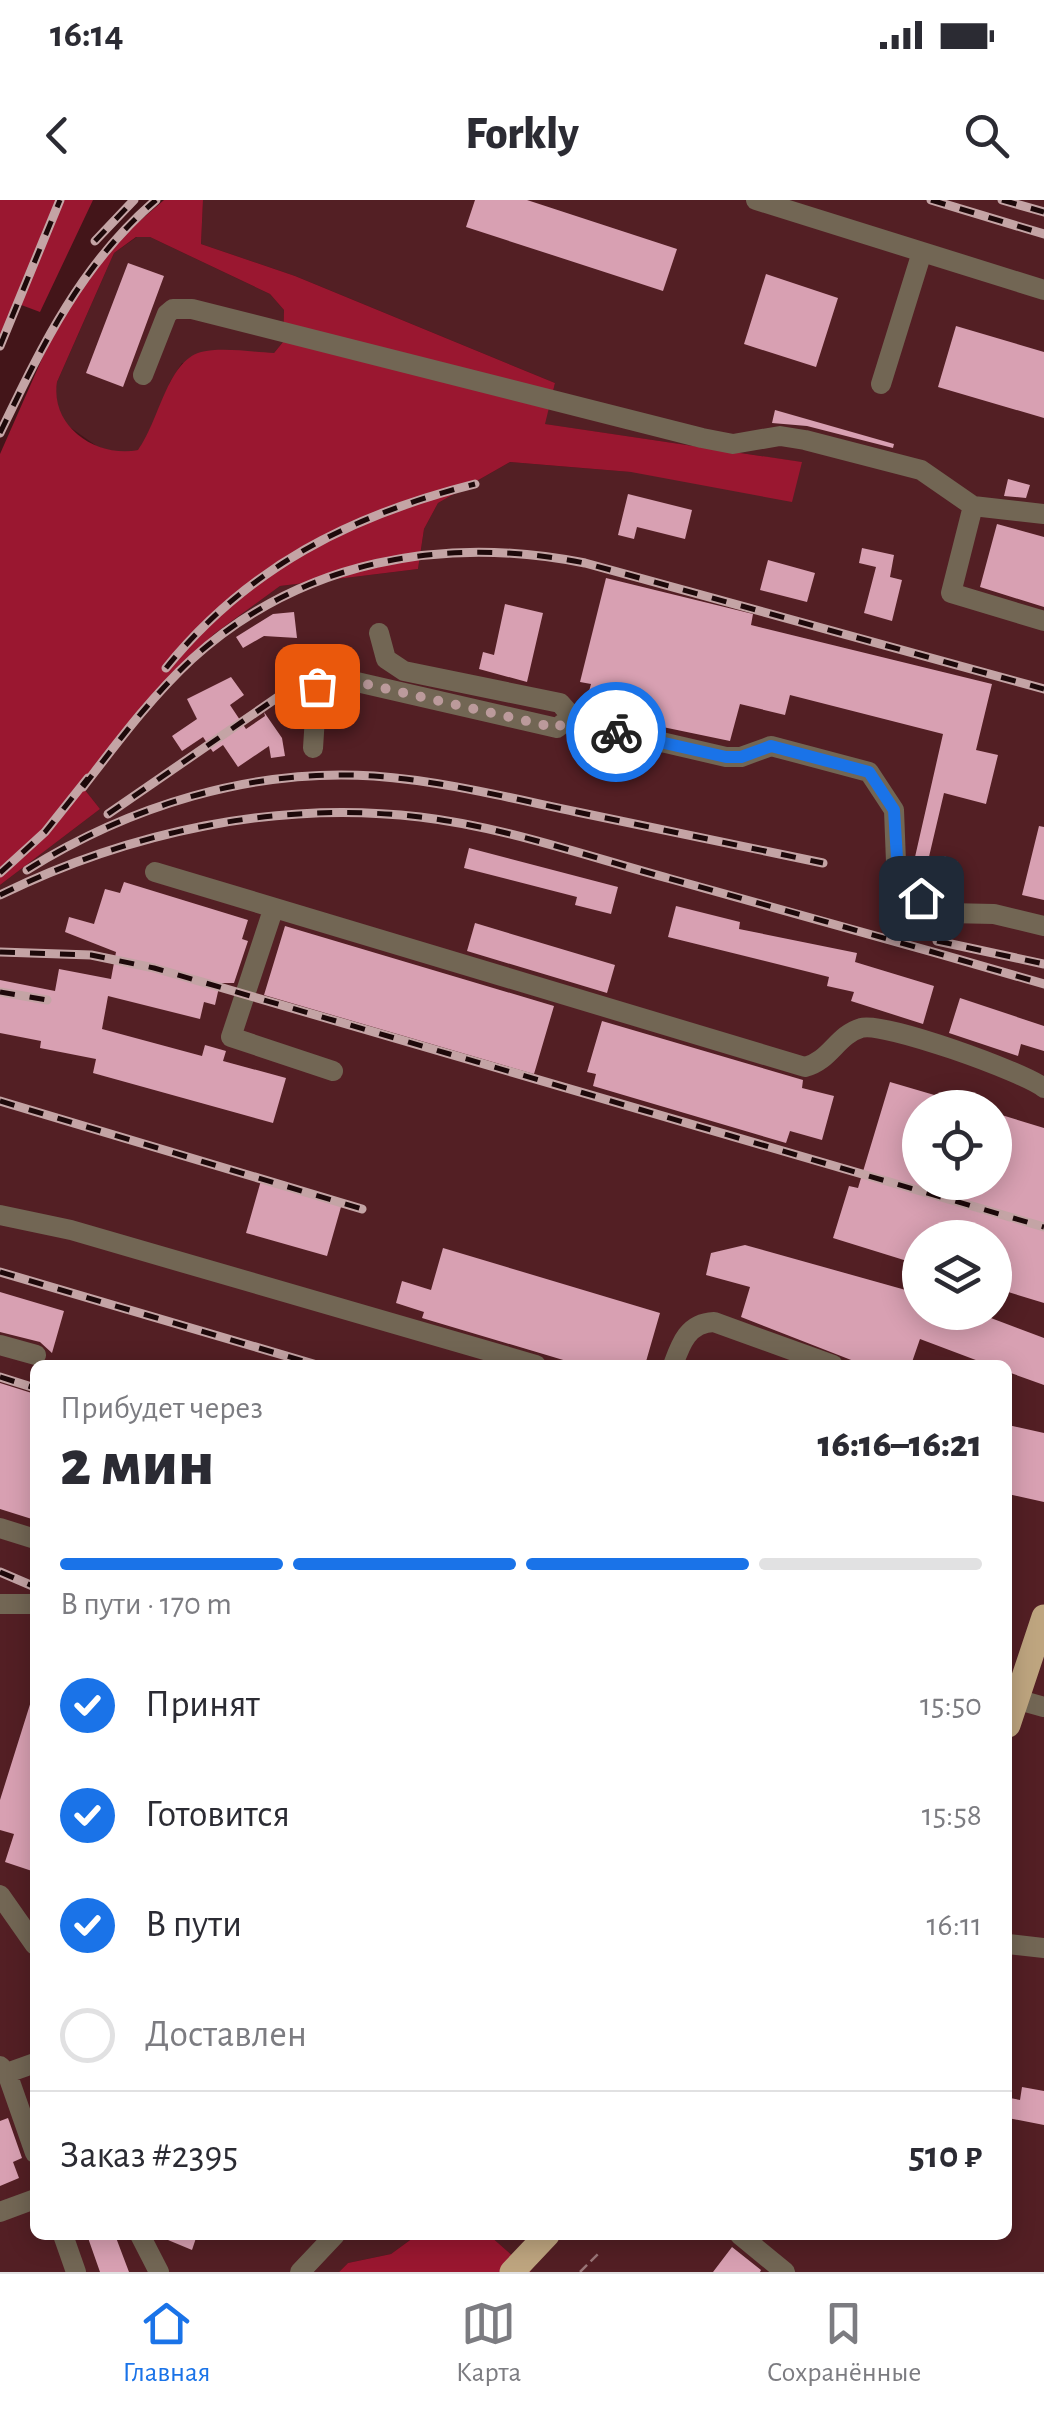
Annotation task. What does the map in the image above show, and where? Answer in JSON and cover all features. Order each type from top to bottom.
[{"type":"main road","points":[[1018,1715],[1044,1618]]},
{"type":"main road","points":[[512,2272],[542,2240]]},
{"type":"street","points":[[756,200],[1044,290]]},
{"type":"street","points":[[881,384],[922,252]]},
{"type":"street","points":[[143,375],[167,314],[174,308],[192,308],[702,438],[732,444],[780,436],[878,458],[921,470],[973,506],[1044,514]]},
{"type":"street","points":[[973,506],[951,593],[1044,621]]},
{"type":"street","points":[[313,748],[317,686],[329,678],[557,728],[567,720],[568,712],[560,703],[404,671],[386,658],[379,633]]},
{"type":"street","points":[[567,720],[726,757],[741,757],[771,746],[854,766],[876,780],[894,810],[896,862],[913,892],[948,912],[994,914],[1044,926]]},
{"type":"street","points":[[155,872],[805,1068],[824,1060],[846,1035],[872,1026],[1021,1072],[1044,1088]]},
{"type":"street","points":[[273,910],[232,1037],[334,1071]]},
{"type":"street","points":[[0,1216],[72,1230],[519,1360]]},
{"type":"street","points":[[676,1360],[683,1338],[704,1322],[818,1360]]},
{"type":"street","points":[[0,1345],[36,1356]]},
{"type":"street","points":[[0,1528],[30,1537]]},
{"type":"street","points":[[0,1604],[30,1604]]},
{"type":"street","points":[[0,1895],[30,1938]]},
{"type":"street","points":[[1012,1944],[1044,1948]]},
{"type":"street","points":[[30,2067],[5,2082],[30,2141]]},
{"type":"street","points":[[0,2212],[30,2201]]},
{"type":"street","points":[[65,2240],[76,2272]]},
{"type":"street","points":[[143,2240],[160,2272]]},
{"type":"street","points":[[300,2272],[330,2240]]},
{"type":"street","points":[[746,2240],[785,2272]]},
{"type":"path","points":[[580,2272],[602,2252]]},
{"type":"shaded area","points":[[0,200],[93,200],[40,312],[16,303],[0,340]]},
{"type":"shaded area","points":[[164,200],[203,200],[201,244],[295,276],[555,383],[545,424],[802,462],[792,502],[631,472],[510,462],[438,503],[424,529],[418,569],[280,586],[214,634],[137,717],[85,790],[100,809],[0,885],[0,454],[60,318],[113,244]],"holes":[[[136,237],[150,237],[270,294],[284,310],[283,342],[274,353],[218,350],[189,358],[172,380],[138,450],[107,449],[80,436],[69,425],[61,413],[57,382],[114,253]]]},
{"type":"shaded area","points":[[203,200],[1044,200],[1044,2272],[531,2272],[495,2240],[1012,2240],[1012,1360],[30,1360],[30,2240],[410,2240],[391,2254],[348,2263],[339,2272],[0,2272],[0,885],[100,809],[85,790],[137,717],[214,634],[280,586],[418,569],[424,529],[438,503],[510,462],[631,472],[801,462],[544,424],[555,383],[295,276],[201,244]]},
{"type":"shaded area","points":[[137,237],[150,237],[270,294],[284,310],[283,342],[274,353],[182,363],[170,382],[156,428],[139,450],[120,453],[98,447],[64,423],[54,401],[57,382],[114,253]]},
{"type":"shaded area","points":[[410,2240],[495,2240],[531,2272],[339,2272],[348,2263],[391,2254]]},
{"type":"building","points":[[475,200],[527,200],[677,249],[663,291],[466,227]]},
{"type":"building","points":[[128,263],[164,276],[123,387],[86,373]]},
{"type":"building","points":[[766,274],[838,298],[816,367],[744,344]]},
{"type":"building","points":[[956,326],[1044,352],[1044,418],[938,387]]},
{"type":"building","points":[[775,410],[894,444],[893,448],[807,426],[772,423]]},
{"type":"building","points":[[1008,479],[1030,485],[1026,498],[1004,496]]},
{"type":"building","points":[[628,494],[692,510],[685,539],[637,527],[634,539],[618,535]]},
{"type":"building","points":[[997,524],[1044,537],[1044,607],[980,587]]},
{"type":"building","points":[[862,548],[894,555],[890,577],[902,580],[892,621],[864,613],[876,567],[859,563]]},
{"type":"building","points":[[768,560],[815,573],[807,602],[760,590]]},
{"type":"building","points":[[606,578],[753,614],[751,625],[992,684],[976,750],[998,755],[986,804],[944,793],[928,861],[915,857],[943,734],[790,695],[785,715],[740,704],[730,741],[629,720],[630,716],[585,706],[591,684],[580,682]]},
{"type":"building","points":[[505,604],[543,613],[527,682],[479,669],[483,652],[494,655]]},
{"type":"building","points":[[294,612],[297,638],[264,636],[243,648],[236,637],[273,614]]},
{"type":"building","points":[[231,677],[244,695],[230,705],[246,729],[265,716],[264,712],[282,738],[285,756],[271,758],[269,746],[238,767],[223,745],[213,752],[203,737],[182,751],[172,736],[197,719],[187,699]]},
{"type":"building","points":[[1039,826],[1044,827],[1044,900],[1022,895]]},
{"type":"building","points":[[469,848],[618,887],[611,914],[575,905],[577,897],[464,868]]},
{"type":"building","points":[[944,856],[958,862],[950,881],[936,875]]},
{"type":"building","points":[[124,882],[248,920],[242,939],[248,941],[234,983],[220,983],[215,1005],[204,1002],[200,1019],[108,996],[102,1029],[202,1056],[205,1045],[226,1051],[223,1061],[286,1078],[273,1123],[93,1073],[96,1059],[40,1048],[41,1041],[0,1033],[0,980],[55,991],[59,969],[111,979],[116,952],[65,932],[69,917],[94,924],[105,889],[120,893]]},
{"type":"building","points":[[676,906],[740,922],[739,929],[857,953],[855,962],[934,986],[923,1024],[851,1001],[854,992],[827,986],[829,977],[668,937]]},
{"type":"building","points":[[475,923],[615,965],[607,993],[467,951]]},
{"type":"building","points":[[285,926],[554,1006],[534,1074],[264,995]]},
{"type":"building","points":[[960,998],[1044,1026],[1044,1051],[1021,1044],[1018,1056],[949,1033]]},
{"type":"building","points":[[602,1021],[803,1080],[802,1088],[834,1096],[822,1140],[790,1131],[786,1143],[593,1086],[596,1074],[587,1072]]},
{"type":"building","points":[[890,1082],[917,1090],[902,1090],[902,1200],[1012,1200],[1012,1118],[1044,1128],[1044,1303],[1012,1293],[1012,1220],[902,1220],[902,1259],[833,1238],[849,1186],[858,1188]]},
{"type":"building","points":[[262,1177],[343,1200],[327,1256],[246,1233]]},
{"type":"building","points":[[745,1245],[902,1289],[902,1330],[1012,1330],[1012,1326],[1044,1338],[1044,1385],[1012,1373],[1012,1360],[976,1360],[920,1339],[913,1360],[851,1360],[741,1317],[750,1287],[706,1275],[711,1253]]},
{"type":"building","points":[[443,1248],[660,1313],[646,1360],[563,1360],[422,1318],[424,1312],[396,1303],[402,1281],[431,1290]]},
{"type":"building","points":[[0,1292],[64,1311],[52,1353],[40,1342],[0,1332]]},
{"type":"building","points":[[0,1383],[30,1392],[30,1518],[0,1509]]},
{"type":"building","points":[[1012,1426],[1044,1433],[1044,1502],[1012,1495]]},
{"type":"building","points":[[30,1704],[30,1870],[5,1862],[14,1834],[0,1830],[0,1800]]},
{"type":"building","points":[[1022,2087],[1044,2091],[1044,2125],[1012,2119],[1012,2098],[1020,2100]]},
{"type":"building","points":[[8,2118],[22,2158],[13,2162],[19,2178],[0,2186],[0,2121]]},
{"type":"building","points":[[89,2240],[117,2240],[129,2272],[100,2272]]},
{"type":"building","points":[[168,2240],[195,2240],[192,2250]]},
{"type":"building","points":[[732,2247],[761,2270],[760,2272],[713,2272]]},
{"type":"railway","points":[[0,346],[60,200]]},
{"type":"railway","points":[[95,241],[134,200]]},
{"type":"railway","points":[[0,433],[48,338],[85,279],[129,225],[156,200]]},
{"type":"railway","points":[[931,200],[1044,234]]},
{"type":"railway","points":[[1002,200],[1044,212]]},
{"type":"railway","points":[[166,668],[231,601],[305,550],[386,512],[475,484]]},
{"type":"railway","points":[[83,787],[162,689],[234,625],[280,598],[327,578],[376,563],[427,555],[479,552],[585,563],[1044,689]]},
{"type":"railway","points":[[108,814],[291,688]]},
{"type":"railway","points":[[27,870],[107,827],[193,796],[237,785],[328,775],[400,778],[451,786],[823,863]]},
{"type":"railway","points":[[0,873],[45,832],[88,778]]},
{"type":"railway","points":[[0,895],[100,854],[204,826],[312,813],[420,817],[547,844],[1044,984]]},
{"type":"railway","points":[[937,941],[1044,964]]},
{"type":"railway","points":[[0,952],[91,955],[154,968],[1044,1227]]},
{"type":"railway","points":[[0,992],[47,1000]]},
{"type":"railway","points":[[0,1101],[362,1209]]},
{"type":"railway","points":[[0,1272],[300,1360]]},
{"type":"railway","points":[[0,1377],[30,1386]]},
{"type":"railway","points":[[0,1572],[30,1585]]},
{"type":"way so far","points":[[317,686],[335,677],[557,728],[567,720],[616,732]]},
{"type":"route","points":[[616,732],[726,757],[741,757],[771,746],[869,772],[894,810],[898,874],[921,898]]}]
